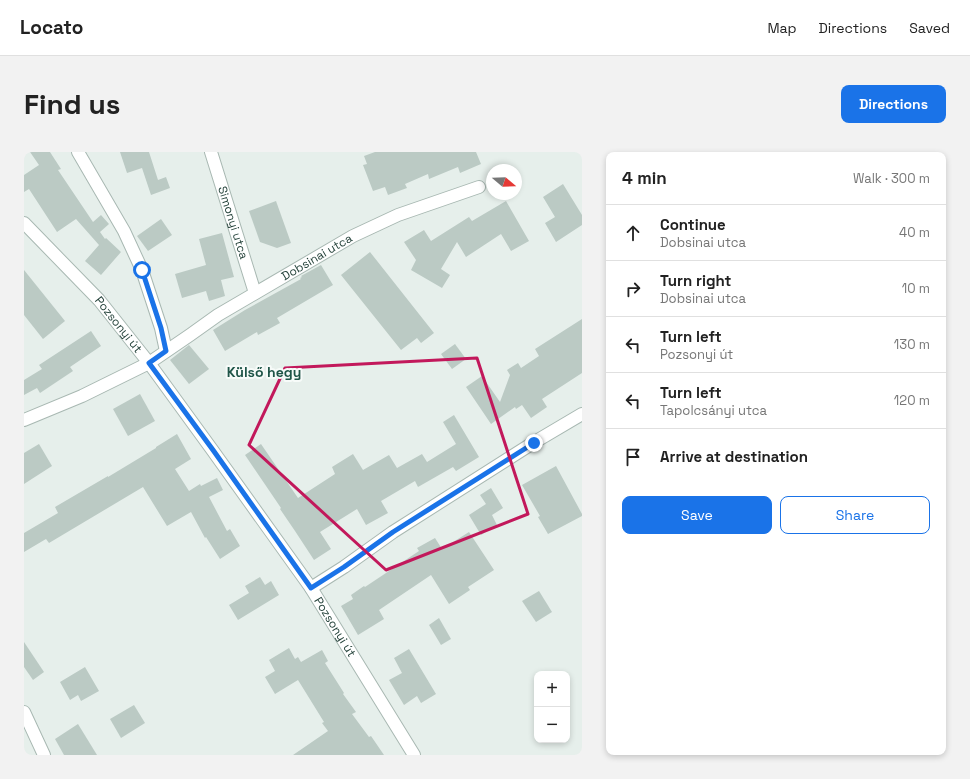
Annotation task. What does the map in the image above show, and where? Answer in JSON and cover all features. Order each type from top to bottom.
[{"type":"street","points":[[78,152],[124,231],[142,270],[161,328],[166,351]]},
{"type":"street","name":"Simonyi utca","points":[[211,152],[255,293]]},
{"type":"street","name":"Dobsinai utca","points":[[24,420],[82,396],[149,363],[218,314],[352,236],[398,215],[479,186]]},
{"type":"street","name":"Pozsonyi út","points":[[24,223],[99,300],[149,363],[213,450],[311,588],[414,755]]},
{"type":"street","points":[[311,588],[344,567],[399,528],[582,414]]},
{"type":"street","points":[[24,712],[44,755]]},
{"type":"highlighted area","points":[[477,358],[528,514],[386,570],[249,445],[285,368]]},
{"type":"building","points":[[30,152],[50,152],[61,169],[58,170],[93,222],[101,215],[109,224],[100,232],[105,239],[106,238],[121,252],[101,275],[85,261],[99,245],[76,219],[57,232],[29,189],[24,192],[24,175],[39,165]]},
{"type":"building","points":[[120,152],[149,152],[158,180],[166,177],[170,188],[151,195],[142,168],[127,173]]},
{"type":"building","points":[[375,152],[476,152],[481,164],[460,173],[458,167],[429,179],[428,174],[405,184],[407,188],[388,195],[385,187],[373,191],[363,165],[367,164],[364,156]]},
{"type":"building","points":[[563,184],[582,215],[582,225],[556,242],[545,223],[555,217],[543,197]]},
{"type":"building","points":[[276,201],[291,243],[277,248],[260,242],[249,211]]},
{"type":"building","points":[[506,201],[529,241],[511,251],[501,234],[466,257],[457,242],[441,269],[450,275],[442,288],[411,270],[416,260],[404,242],[424,230],[431,241],[469,217],[472,221]]},
{"type":"building","points":[[161,219],[172,235],[148,251],[137,236]]},
{"type":"building","points":[[222,233],[234,277],[221,280],[225,296],[209,301],[206,291],[182,298],[175,274],[206,265],[199,239]]},
{"type":"building","points":[[370,252],[434,333],[421,343],[417,338],[401,350],[341,275]]},
{"type":"building","points":[[321,265],[333,285],[277,318],[280,323],[258,335],[257,332],[225,351],[213,330],[245,310],[301,279],[301,276]]},
{"type":"building","points":[[24,270],[65,321],[43,339],[24,315]]},
{"type":"building","points":[[582,319],[582,373],[542,399],[547,407],[531,418],[522,405],[516,409],[515,407],[491,424],[466,387],[482,376],[500,402],[510,375],[507,370],[518,363],[521,368],[539,356],[535,349]]},
{"type":"building","points":[[91,331],[101,346],[70,367],[73,371],[40,393],[37,388],[24,395],[24,380],[42,369],[39,365]]},
{"type":"building","points":[[455,344],[466,359],[452,369],[441,354]]},
{"type":"building","points":[[189,345],[209,369],[189,384],[170,360]]},
{"type":"building","points":[[140,394],[155,421],[128,436],[113,409]]},
{"type":"building","points":[[454,415],[479,457],[456,471],[453,467],[418,487],[415,481],[381,501],[388,513],[366,525],[357,509],[320,532],[331,549],[314,560],[245,455],[261,444],[298,498],[335,474],[332,467],[353,454],[363,470],[389,455],[397,468],[422,454],[427,462],[456,444],[443,422]]},
{"type":"building","points":[[177,434],[191,459],[175,469],[189,491],[200,484],[201,486],[217,478],[223,490],[209,497],[227,531],[230,529],[240,546],[220,559],[206,537],[205,538],[191,512],[167,526],[143,487],[49,543],[46,539],[24,552],[24,533],[58,513],[55,507],[108,477]]},
{"type":"building","points":[[39,444],[52,466],[24,484],[24,453]]},
{"type":"building","points":[[556,466],[582,516],[548,534],[538,517],[540,516],[522,485]]},
{"type":"building","points":[[491,488],[503,508],[492,515],[497,525],[481,535],[469,515],[486,504],[480,495]]},
{"type":"building","points":[[469,532],[494,570],[468,587],[470,590],[449,604],[431,575],[379,610],[384,619],[358,635],[341,606],[353,599],[351,595],[419,551],[417,548],[435,538],[442,549]]},
{"type":"building","points":[[260,577],[265,585],[271,581],[279,595],[238,620],[229,605],[249,593],[245,586]]},
{"type":"building","points":[[539,591],[552,612],[536,622],[522,601]]},
{"type":"building","points":[[439,618],[451,639],[441,645],[429,625]]},
{"type":"building","points":[[24,642],[44,672],[33,680],[24,667]]},
{"type":"building","points":[[289,648],[295,659],[298,657],[301,662],[322,650],[328,661],[325,663],[344,693],[343,694],[356,712],[352,714],[369,737],[371,736],[384,755],[293,755],[328,731],[298,680],[275,694],[265,677],[275,671],[269,660]]},
{"type":"building","points":[[409,649],[436,694],[421,703],[417,696],[404,705],[389,680],[402,673],[394,658]]},
{"type":"building","points":[[85,667],[99,691],[81,701],[78,695],[70,700],[60,682]]},
{"type":"building","points":[[134,705],[145,723],[121,738],[110,719]]},
{"type":"building","points":[[78,724],[97,755],[64,755],[55,739]]},
{"type":"district","name":"Külső hegy","points":[[264,372]]},
{"type":"route","points":[[142,270],[161,328],[166,351],[149,363],[311,588],[344,567],[393,532],[534,443]]}]
